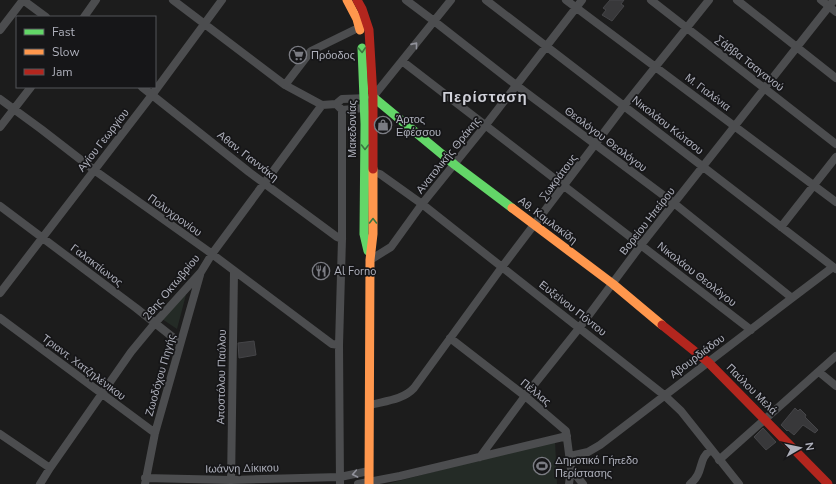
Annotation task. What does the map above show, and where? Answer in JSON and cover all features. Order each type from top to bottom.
[{"type":"main road","name":"Μακεδονίας","points":[[347,0],[357,19],[361,34],[368,98],[373,172],[373,234],[370,260],[369,483]]},
{"type":"main road","name":"Μακεδονίας","points":[[357,0],[362,9],[369,30],[368,98],[364,108],[364,234],[370,260]]},
{"type":"main road","name":"Αθ. Καμλακίδη","points":[[368,98],[613,284],[708,362]]},
{"type":"main road","name":"Παύλου Μελά","points":[[708,362],[828,484]]},
{"type":"street","points":[[0,30],[23,0],[45,16]]},
{"type":"street","points":[[85,16],[96,0]]},
{"type":"street","points":[[173,0],[285,85],[322,105],[364,108]]},
{"type":"street","name":"Αγίου Γεωργίου","points":[[0,293],[152,95],[222,0]]},
{"type":"street","name":"Θεολόγου Θεολόγου","points":[[406,0],[516,85],[675,204],[792,298]]},
{"type":"street","points":[[340,480],[339,345],[342,239],[339,107],[342,99],[368,98],[402,61],[451,0]]},
{"type":"street","name":"Νικολάου Κώτσου","points":[[486,0],[835,268]]},
{"type":"street","name":"Μ. Γιαλένια","points":[[566,0],[814,184],[836,202]]},
{"type":"street","name":"Ανατολικής Θράκης","points":[[370,260],[391,247],[422,204],[455,165],[582,0]]},
{"type":"street","name":"Σάββα Τσαγανού","points":[[651,0],[836,144]]},
{"type":"street","name":"Σωκράτους","points":[[370,405],[394,400],[410,393],[502,267],[565,186],[624,106],[709,0]]},
{"type":"street","points":[[737,0],[836,78]]},
{"type":"street","points":[[821,0],[831,3],[836,12]]},
{"type":"street","name":"Βορείου Ηπείρου","points":[[480,456],[524,396],[580,327],[641,245],[675,204],[734,125],[765,88],[831,3]]},
{"type":"street","points":[[285,85],[311,51],[354,30]]},
{"type":"street","name":"Νικολάου Θεολόγου","points":[[402,61],[751,330]]},
{"type":"street","points":[[0,127],[30,88]]},
{"type":"street","name":"Αθαν. Γιαννάκη","points":[[143,88],[265,183],[337,237],[342,239]]},
{"type":"street","name":"Πολυχρονίου","points":[[0,99],[94,170],[212,254],[332,344],[339,345]]},
{"type":"street","name":"28ης Οκτωβρίου","points":[[40,484],[131,352],[201,272],[212,254],[322,105]]},
{"type":"street","points":[[781,227],[836,157]]},
{"type":"street","name":"Ευξείνου Πόντου","points":[[373,172],[380,174],[422,204],[580,327],[664,395],[681,411],[739,484]]},
{"type":"street","name":"Γαλακτίωνος","points":[[0,206],[155,323],[180,344]]},
{"type":"street","name":"Αβουρδιάδου","points":[[570,456],[588,452],[600,445],[792,298],[835,268]]},
{"type":"street","name":"Αποστόλου Παύλου","points":[[231,482],[234,271]]},
{"type":"street","name":"Ζωοδόχου Πηγής","points":[[145,481],[155,433],[201,272]]},
{"type":"street","name":"Τριαντ. Χατζηλένικου","points":[[0,318],[155,433]]},
{"type":"street","name":"Πέλλας","points":[[450,338],[562,427],[567,436]]},
{"type":"street","points":[[719,460],[836,356]]},
{"type":"street","points":[[819,372],[836,386]]},
{"type":"street","points":[[0,434],[50,468]]},
{"type":"street","points":[[358,484],[369,483],[567,436],[571,469],[570,484]]},
{"type":"street","points":[[690,484],[697,479],[703,457],[711,450]]},
{"type":"street","points":[[571,469],[583,484]]},
{"type":"street","name":"Ιωάννη Δίκικου","points":[[145,481],[231,482],[340,480],[370,471]]},
{"type":"shaded area","points":[[188,287],[177,329],[162,319]]},
{"type":"shaded area","name":"Δημοτικό Γήπεδο Περίστασης","points":[[555,440],[557,484],[387,484]]},
{"type":"building","points":[[610,0],[624,0],[621,4],[624,6],[612,21],[602,15],[606,10],[603,8]]},
{"type":"building","points":[[254,341],[256,355],[239,358],[238,343]]},
{"type":"building","points":[[795,408],[798,411],[800,409],[806,415],[805,417],[818,430],[815,433],[803,425],[794,435],[781,425]]},
{"type":"building","points":[[763,428],[776,442],[766,450],[754,437]]},
{"type":"traffic: fast","points":[[362,48],[365,124],[364,234],[368,251]]},
{"type":"traffic: fast","points":[[373,97],[455,165],[512,208]]},
{"type":"traffic: slow","points":[[347,0],[357,19],[360,30]]},
{"type":"traffic: slow","points":[[369,484],[370,260],[373,234],[373,169]]},
{"type":"traffic: slow","points":[[512,208],[613,284],[662,325]]},
{"type":"traffic: jam","points":[[357,0],[362,9],[369,30],[373,97],[373,169]]},
{"type":"traffic: jam","points":[[662,325],[708,362],[828,484]]},
{"type":"place","name":"Πρόοδος","points":[[298,55]]},
{"type":"place","name":"Άρτος Εφέσσου","points":[[383,125]]},
{"type":"place","name":"Al Forno","points":[[321,271]]},
{"type":"place","name":"Δημοτικό Γήπεδο Περίστασης","points":[[542,466]]},
{"type":"district","name":"Περίσταση","points":[[485,97]]}]
